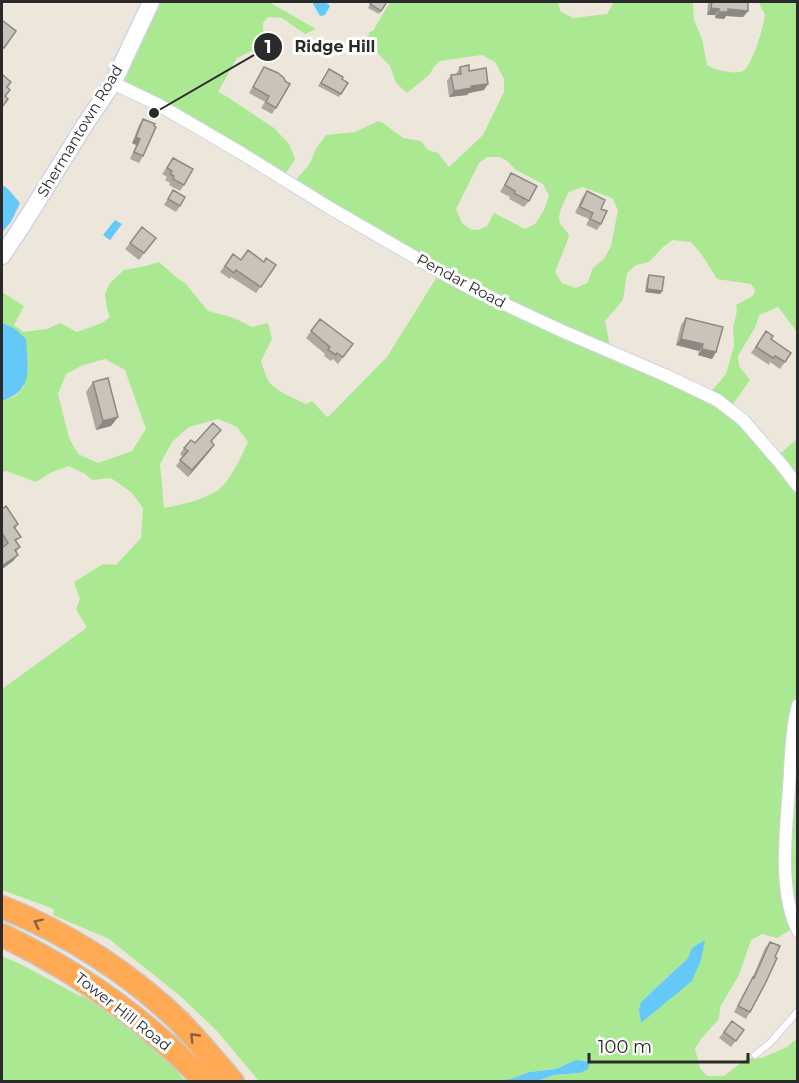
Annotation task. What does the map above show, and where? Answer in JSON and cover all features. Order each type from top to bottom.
[{"type":"highway","name":"Tower Hill Road","points":[[2,907],[52,930],[118,971],[180,1022],[232,1082]]},
{"type":"highway","name":"Tower Hill Road","points":[[2,935],[69,971],[102,993],[164,1042],[205,1082]]},
{"type":"street","name":"Shermantown Road","points":[[2,256],[113,83],[151,2]]},
{"type":"street","name":"Pendar Road","points":[[113,83],[180,117],[430,267],[470,288],[705,393],[728,407],[743,420],[798,486]]},
{"type":"street","points":[[798,705],[791,745],[786,892],[798,931]]},
{"type":"lane","points":[[755,1055],[771,1043],[798,1011]]},
{"type":"green space","points":[[146,2],[269,2],[316,29],[305,34],[282,18],[268,17],[263,23],[263,30],[275,47],[258,48],[237,58],[218,92],[274,128],[289,144],[295,159],[283,178],[110,75]]},
{"type":"green space","points":[[390,2],[558,2],[560,11],[573,18],[607,14],[614,2],[693,2],[694,20],[702,39],[707,65],[719,70],[735,72],[743,71],[751,61],[763,27],[765,14],[759,2],[798,3],[797,332],[778,307],[759,315],[756,326],[738,356],[739,366],[750,380],[731,407],[776,457],[797,439],[797,929],[795,927],[777,938],[762,934],[751,940],[739,975],[720,1007],[719,1019],[695,1049],[700,1068],[707,1076],[724,1076],[747,1058],[762,1058],[787,1047],[797,1038],[797,1081],[537,1081],[554,1075],[580,1073],[576,1060],[556,1069],[529,1072],[498,1081],[259,1081],[216,1030],[179,995],[109,939],[53,915],[54,909],[2,890],[2,689],[85,629],[86,626],[76,609],[80,599],[74,582],[103,564],[116,565],[141,538],[143,508],[131,492],[111,478],[92,480],[69,466],[50,473],[36,482],[6,471],[2,472],[2,401],[14,397],[24,387],[14,328],[2,323],[2,292],[24,306],[14,325],[23,332],[47,329],[60,323],[77,332],[102,323],[110,317],[105,294],[110,283],[124,270],[159,262],[186,284],[208,311],[234,318],[252,327],[268,323],[272,339],[261,361],[268,380],[285,394],[306,404],[312,401],[327,417],[330,415],[387,357],[440,272],[292,184],[309,165],[317,147],[326,135],[355,132],[378,121],[403,138],[421,141],[428,150],[438,153],[449,167],[483,135],[504,92],[504,79],[495,62],[482,55],[440,61],[429,75],[407,93],[396,83],[390,66],[368,43],[369,32],[373,31]],"holes":[[[487,157],[499,157],[506,160],[516,170],[543,184],[549,196],[535,224],[525,229],[494,213],[487,226],[478,230],[470,229],[462,223],[456,209],[479,163]],[[583,187],[612,198],[618,210],[611,246],[604,259],[593,268],[587,283],[576,288],[562,283],[555,272],[569,237],[559,222],[561,208],[569,192]],[[673,240],[691,242],[717,279],[751,284],[755,290],[753,296],[736,305],[733,328],[734,346],[726,374],[709,394],[611,352],[605,321],[623,300],[627,273],[636,265],[649,262]],[[105,359],[125,370],[146,429],[132,451],[98,463],[78,454],[69,438],[58,394],[66,374],[83,365]],[[218,419],[237,427],[248,442],[231,474],[218,490],[185,504],[164,508],[160,464],[172,442],[189,427]],[[688,958],[692,981],[641,1022],[641,1002]]]},
{"type":"green space","points":[[2,956],[85,997],[151,1046],[185,1081],[2,1082]]},
{"type":"water","points":[[314,2],[329,4],[325,15],[320,16]]},
{"type":"water","points":[[2,185],[20,203],[11,222],[2,232]]},
{"type":"water","points":[[115,220],[122,224],[110,240],[103,235]]},
{"type":"water","points":[[2,323],[14,328],[26,339],[28,368],[27,377],[20,391],[2,401]]},
{"type":"water","points":[[705,940],[701,960],[692,981],[641,1023],[639,1010],[641,1002],[688,958],[692,948]]},
{"type":"water","points":[[576,1060],[590,1062],[588,1069],[580,1073],[554,1075],[537,1081],[498,1081],[529,1072],[556,1069]]},
{"type":"building","points":[[387,2],[381,11],[370,4]]},
{"type":"building","points":[[712,2],[748,2],[748,11],[728,9],[728,12],[719,12],[719,9],[711,8]]},
{"type":"building","points":[[3,21],[16,31],[4,48],[2,46]]},
{"type":"building","points":[[469,65],[469,71],[486,68],[488,84],[454,91],[451,75],[461,74],[460,67]]},
{"type":"building","points":[[264,67],[278,73],[290,84],[276,108],[266,102],[269,96],[253,87]]},
{"type":"building","points":[[329,69],[343,77],[342,79],[348,83],[341,94],[321,83]]},
{"type":"building","points":[[2,76],[11,82],[7,87],[10,90],[5,96],[8,99],[2,107]]},
{"type":"building","points":[[143,119],[155,124],[156,127],[143,156],[134,152],[140,139],[136,137]]},
{"type":"building","points":[[173,158],[193,169],[184,185],[173,179],[174,176],[170,174],[172,171],[167,168]]},
{"type":"building","points":[[511,173],[537,186],[529,201],[505,185]]},
{"type":"building","points":[[173,190],[185,197],[180,206],[168,199]]},
{"type":"building","points":[[587,191],[605,200],[601,209],[607,211],[601,224],[590,219],[593,213],[580,207]]},
{"type":"building","points":[[142,227],[156,238],[144,253],[130,243]]},
{"type":"building","points":[[248,250],[264,262],[266,258],[276,265],[261,287],[236,270],[234,273],[225,266],[233,254],[241,260]]},
{"type":"building","points":[[649,275],[664,277],[662,291],[647,289]]},
{"type":"building","points":[[686,318],[723,327],[716,352],[702,349],[703,344],[681,339]]},
{"type":"building","points":[[320,319],[353,344],[343,357],[328,350],[330,347],[311,331]]},
{"type":"building","points":[[766,331],[773,336],[771,339],[791,353],[785,362],[775,356],[773,358],[756,347]]},
{"type":"building","points":[[108,378],[118,417],[103,421],[93,382]]},
{"type":"building","points":[[213,423],[221,430],[211,441],[214,445],[192,470],[180,460],[188,451],[184,448],[191,440],[195,443]]},
{"type":"building","points":[[6,506],[18,524],[14,527],[21,537],[15,540],[20,547],[15,550],[18,555],[2,566],[2,548],[8,543],[2,533],[2,509]]},
{"type":"building","points":[[770,942],[780,946],[775,957],[777,958],[750,1012],[738,1006]]},
{"type":"building","points":[[732,1021],[744,1030],[736,1041],[724,1032]]},
{"type":"place","name":"Ridge Hill","points":[[154,113]]}]
